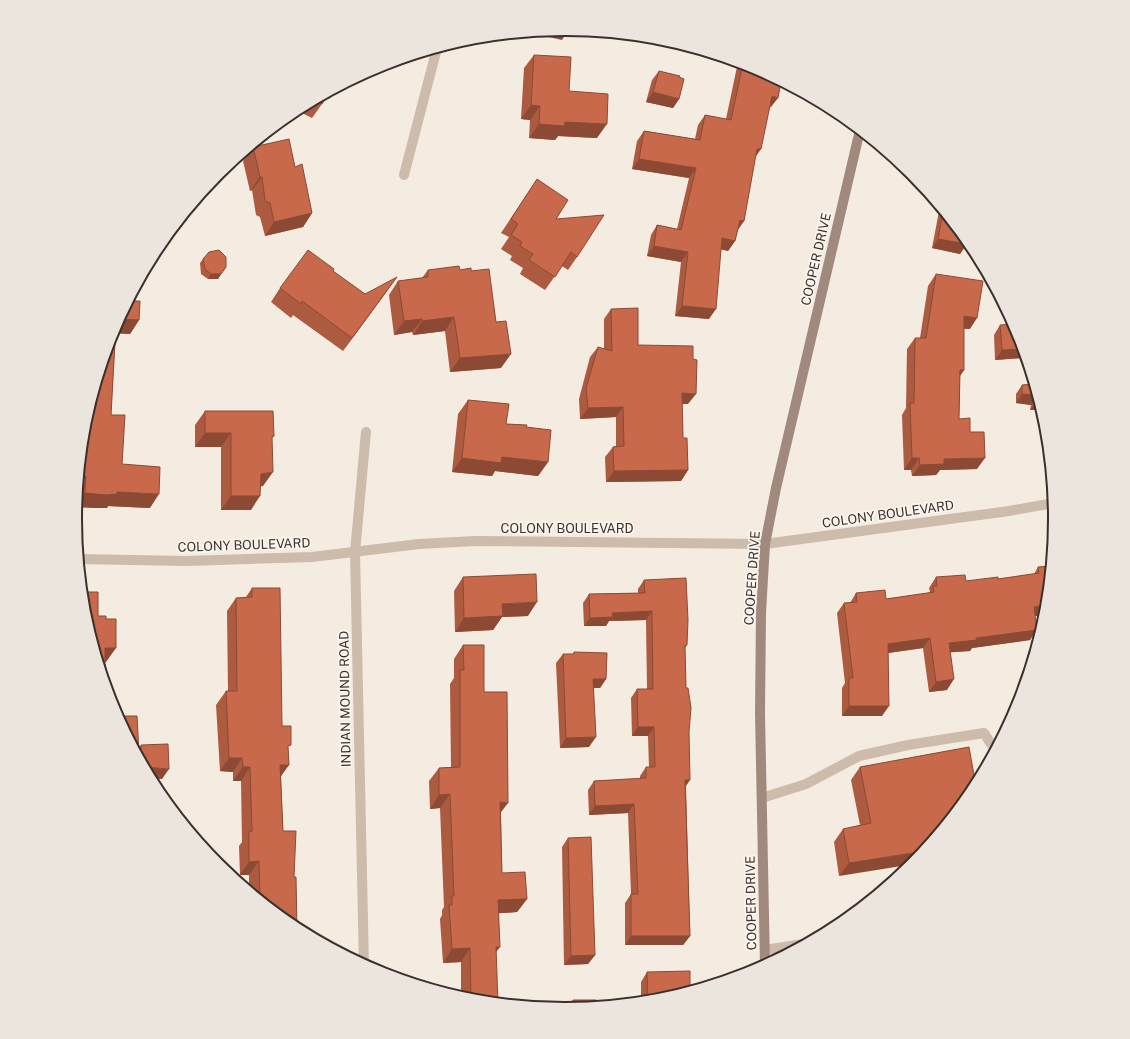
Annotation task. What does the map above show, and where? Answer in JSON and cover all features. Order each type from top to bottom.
[{"type":"street","points":[[404,175],[436,53]]},
{"type":"street","name":"COOPER DRIVE","points":[[765,959],[761,613],[765,544],[776,488],[859,136]]},
{"type":"street","name":"INDIAN MOUND ROAD","points":[[364,959],[355,552],[366,432]]},
{"type":"street","name":"COLONY BOULEVARD","points":[[84,559],[186,561],[312,557],[419,544],[475,541],[765,544],[1009,511],[1048,504]]},
{"type":"street","points":[[762,798],[806,784],[859,756],[908,745],[984,733],[992,746]]},
{"type":"street","points":[[765,950],[793,946]]},
{"type":"building","points":[[534,55],[571,57],[569,91],[608,94],[607,124],[565,122],[564,126],[539,124],[540,106],[531,105]]},
{"type":"building","points":[[742,70],[780,87],[778,98],[772,96],[761,149],[757,149],[744,221],[740,220],[735,241],[722,238],[716,309],[682,306],[688,252],[654,246],[657,225],[681,230],[696,168],[639,159],[644,131],[700,140],[705,115],[731,120]]},
{"type":"building","points":[[659,71],[680,76],[679,77],[684,79],[679,99],[653,92]]},
{"type":"building","points":[[289,139],[295,167],[302,164],[312,213],[274,222],[270,203],[265,201],[262,177],[260,177],[254,150],[259,146]]},
{"type":"building","points":[[537,179],[568,200],[556,219],[604,215],[577,257],[571,252],[555,277],[529,260],[533,254],[520,246],[522,242],[511,235],[518,224],[511,219]]},
{"type":"building","points":[[942,217],[961,243],[938,239]]},
{"type":"building","points":[[219,250],[226,257],[226,267],[221,274],[211,274],[205,269],[203,259],[209,252]]},
{"type":"building","points":[[308,250],[334,269],[333,271],[365,294],[397,277],[352,338],[302,301],[301,304],[280,288]]},
{"type":"building","points":[[459,266],[460,270],[471,268],[471,271],[489,269],[496,322],[506,321],[511,354],[460,358],[454,317],[422,321],[422,319],[404,321],[398,281],[428,277],[428,270]]},
{"type":"building","points":[[936,274],[983,281],[977,318],[964,316],[964,370],[960,370],[959,419],[970,418],[970,432],[984,432],[985,458],[944,459],[944,464],[920,465],[919,458],[912,458],[910,403],[914,403],[915,338],[926,338]]},
{"type":"building","points":[[134,301],[140,301],[139,320],[125,319]]},
{"type":"building","points":[[638,308],[638,345],[693,346],[693,359],[697,360],[696,394],[682,393],[683,438],[687,438],[688,470],[614,471],[613,447],[624,446],[623,407],[588,408],[586,388],[598,347],[612,351],[611,309]]},
{"type":"building","points":[[1008,324],[1018,349],[1002,350],[1000,325]]},
{"type":"building","points":[[115,342],[111,415],[125,415],[122,464],[160,467],[159,494],[117,492],[117,494],[107,495],[85,493],[86,476],[84,476],[86,456],[91,425],[98,394]]},
{"type":"building","points":[[1029,384],[1032,395],[1022,394],[1022,385]]},
{"type":"building","points":[[468,400],[509,404],[506,424],[527,425],[526,427],[551,430],[548,462],[502,457],[501,463],[462,458]]},
{"type":"building","points":[[205,411],[273,411],[273,472],[261,474],[260,496],[231,496],[231,433],[205,433]]},
{"type":"building","points":[[1046,566],[1040,606],[1034,607],[1036,625],[1035,630],[949,643],[954,679],[936,682],[930,638],[888,644],[889,706],[849,706],[849,678],[853,678],[844,603],[857,602],[856,593],[885,590],[886,599],[934,592],[933,586],[937,586],[936,577],[965,575],[966,581],[998,577],[998,579],[1039,573],[1038,567]]},
{"type":"building","points":[[536,574],[537,602],[502,604],[503,616],[464,618],[463,577]]},
{"type":"building","points":[[686,578],[688,620],[687,645],[685,646],[686,688],[688,688],[691,708],[689,732],[690,780],[685,780],[690,936],[631,936],[631,894],[638,894],[634,804],[595,806],[594,781],[646,778],[646,767],[655,767],[654,727],[638,727],[637,689],[653,689],[652,611],[612,613],[613,617],[590,618],[589,594],[645,593],[644,580]]},
{"type":"building","points":[[252,588],[280,588],[282,726],[291,726],[291,745],[288,746],[289,765],[280,765],[283,831],[296,831],[294,877],[296,877],[297,923],[260,894],[259,861],[249,862],[249,832],[252,831],[250,767],[243,767],[242,758],[229,758],[226,691],[237,691],[236,598],[252,597]]},
{"type":"building","points":[[87,592],[98,592],[98,616],[106,616],[106,619],[116,619],[116,648],[105,648],[105,668],[98,645]]},
{"type":"building","points":[[463,645],[484,645],[484,692],[507,692],[508,803],[500,802],[502,873],[525,872],[527,899],[498,900],[500,947],[496,947],[498,998],[471,994],[470,948],[452,949],[449,905],[452,905],[452,896],[454,896],[450,794],[439,795],[439,768],[460,767],[460,670],[464,670]]},
{"type":"building","points":[[574,652],[607,653],[606,679],[593,679],[596,737],[566,738],[563,654],[574,654]]},
{"type":"building","points":[[123,716],[137,716],[139,747]]},
{"type":"building","points":[[168,744],[169,769],[150,767],[141,752],[141,745]]},
{"type":"building","points":[[969,747],[974,776],[949,814],[915,853],[849,863],[843,829],[871,823],[860,767]]},
{"type":"building","points":[[591,837],[595,955],[571,956],[568,838]]},
{"type":"building","points":[[690,971],[690,987],[648,996],[647,972]]},
{"type":"building","points":[[573,1000],[596,1000],[596,1002],[573,1003]]}]
